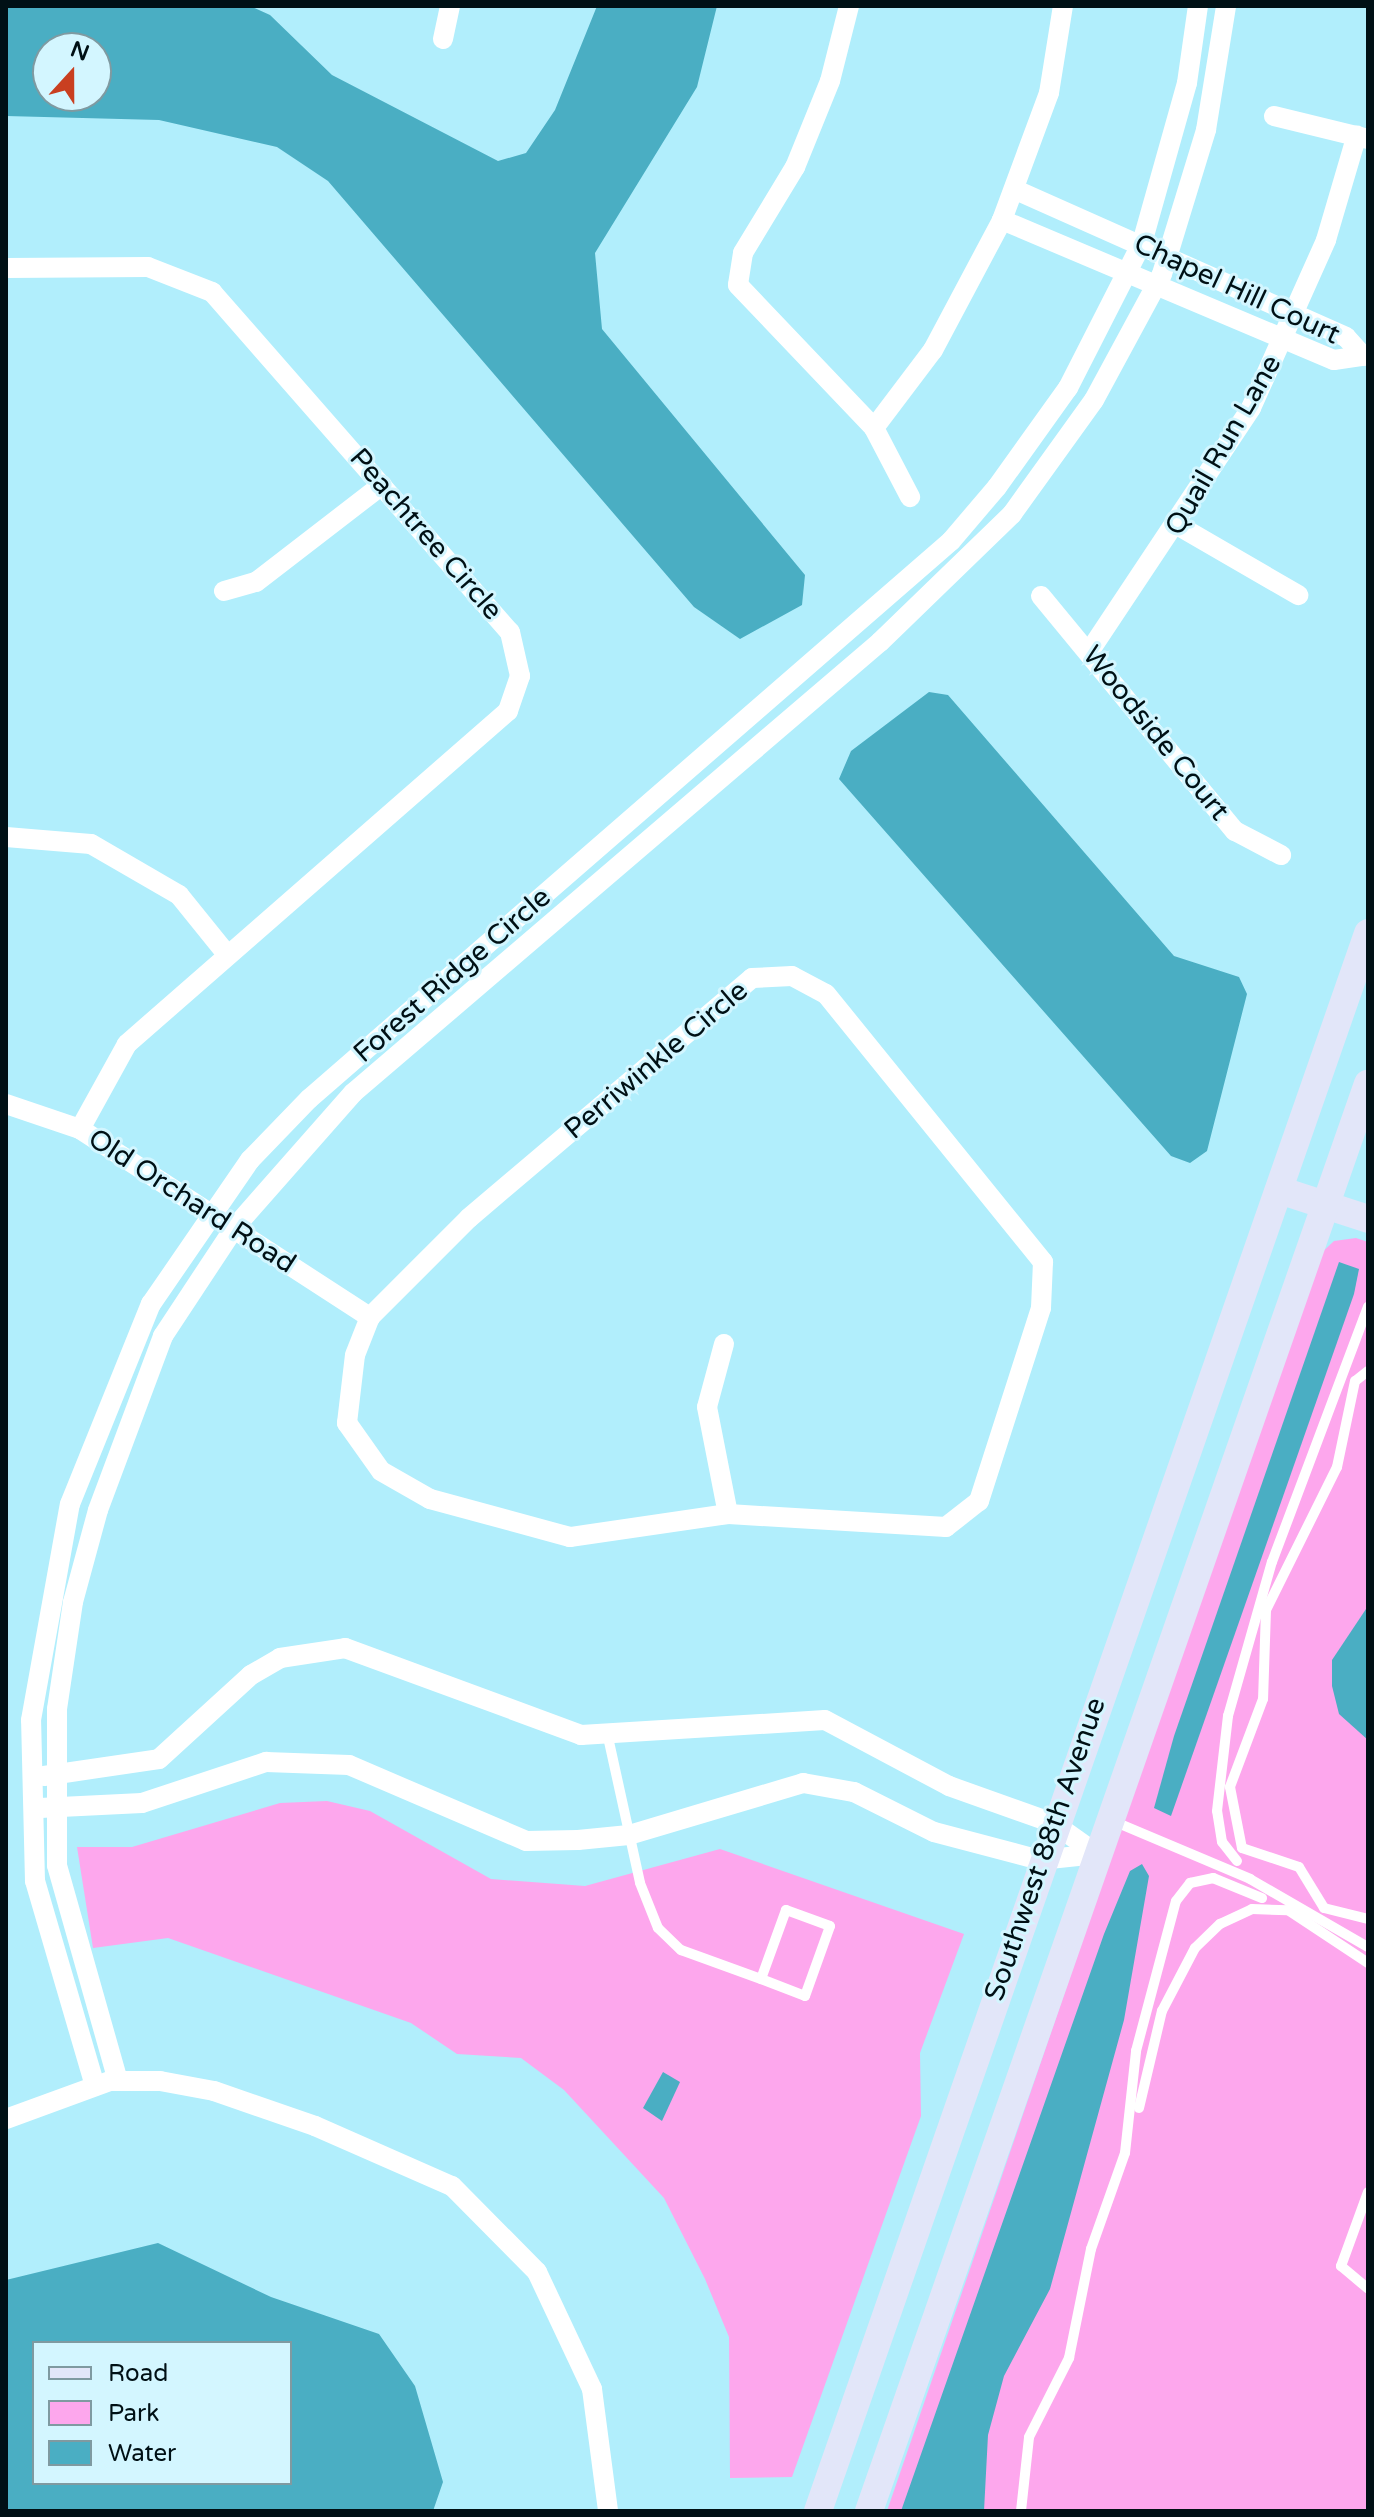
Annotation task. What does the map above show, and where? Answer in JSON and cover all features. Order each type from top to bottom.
[{"type":"main road","name":"Southwest 88th Avenue","points":[[818,2511],[1040,1860],[1368,933]]},
{"type":"main road","name":"Southwest 88th Avenue","points":[[869,2511],[1368,1084]]},
{"type":"main road","points":[[1279,1190],[1368,1219]]},
{"type":"street","points":[[443,39],[450,6]]},
{"type":"street","points":[[849,6],[830,81],[795,167],[743,253],[738,285],[874,428],[910,497]]},
{"type":"street","points":[[874,428],[933,350],[1002,220],[1049,93],[1063,6]]},
{"type":"street","name":"Forest Ridge Circle","points":[[95,2086],[45,1936],[28,1807],[28,1777],[38,1657],[78,1480],[151,1304],[213,1212],[309,1099],[951,541],[1054,410],[1142,243],[1184,97],[1198,6]]},
{"type":"street","name":"Forest Ridge Circle","points":[[118,2081],[103,2012],[66,1914],[54,1808],[54,1776],[73,1602],[130,1410],[163,1336],[235,1227],[353,1093],[947,583],[1057,457],[1156,285],[1169,254],[1217,84],[1226,6]]},
{"type":"street","points":[[1274,116],[1363,137]]},
{"type":"street","name":"Quail Run Lane","points":[[1091,649],[1179,526],[1284,339],[1363,137]]},
{"type":"street","name":"Chapel Hill Court","points":[[1002,220],[1334,360],[1363,356],[1346,337],[1169,254],[1014,189]]},
{"type":"street","name":"Peachtree Circle","points":[[6,268],[148,267],[212,292],[510,632],[520,676],[508,711],[225,952],[127,1044],[80,1129]]},
{"type":"street","points":[[224,591],[256,582],[382,485]]},
{"type":"street","points":[[1179,526],[1298,595]]},
{"type":"street","name":"Woodside Court","points":[[1041,596],[1091,649],[1235,831],[1281,855]]},
{"type":"street","points":[[6,837],[91,844],[179,895],[225,952]]},
{"type":"street","name":"Perriwinkle Circle","points":[[792,976],[826,994],[1043,1262],[1041,1308],[979,1501],[946,1527],[728,1514],[570,1537],[430,1499],[381,1471],[347,1423],[355,1355],[370,1317],[469,1218],[752,978],[792,976]]},
{"type":"street","name":"Old Orchard Road","points":[[6,1104],[80,1129],[213,1212],[370,1317]]},
{"type":"street","points":[[724,1344],[707,1407],[728,1514]]},
{"type":"street","points":[[28,1777],[54,1776],[159,1759],[251,1675],[324,1647],[383,1658],[533,1718],[608,1737],[825,1720],[949,1786],[1053,1823],[1097,1854]]},
{"type":"street","points":[[28,1807],[142,1803],[266,1762],[349,1765],[411,1787],[526,1841],[629,1835],[803,1783],[854,1792],[934,1832],[1040,1860],[1097,1854]]},
{"type":"street","points":[[6,2119],[95,2086],[118,2081],[214,2091],[452,2186],[537,2272],[592,2389],[608,2511]]},
{"type":"lane","points":[[1237,1861],[1222,1842],[1217,1811],[1228,1716],[1272,1562],[1368,1306]]},
{"type":"lane","points":[[1368,1371],[1355,1381],[1337,1467],[1266,1610],[1263,1699],[1230,1787],[1242,1848],[1299,1867],[1324,1908],[1368,1919]]},
{"type":"lane","points":[[608,1737],[629,1835],[658,1928],[681,1950],[805,1996],[830,1926],[786,1910],[761,1979]]},
{"type":"lane","points":[[1111,1821],[1250,1879],[1368,1947]]},
{"type":"lane","points":[[1021,2511],[1029,2437],[1069,2358],[1091,2249],[1125,2153],[1136,2051],[1176,1901],[1190,1883],[1213,1878],[1262,1898]]},
{"type":"lane","points":[[1139,2108],[1162,2011],[1195,1948],[1220,1924],[1252,1909],[1288,1910],[1368,1963]]},
{"type":"lane","points":[[1368,2192],[1341,2266],[1368,2289]]},
{"type":"green space","points":[[1356,1238],[1368,1242],[1368,2511],[887,2511],[1317,1257],[1334,1241]]},
{"type":"green space","points":[[327,1801],[370,1811],[491,1879],[585,1886],[720,1849],[964,1934],[920,2053],[921,2116],[792,2477],[730,2478],[729,2337],[705,2279],[664,2198],[564,2090],[521,2058],[457,2054],[411,2023],[168,1938],[93,1948],[77,1847],[132,1847],[280,1803]]},
{"type":"water","points":[[6,6],[250,6],[270,15],[332,75],[498,161],[526,153],[555,110],[597,6],[717,6],[697,87],[595,253],[602,329],[805,575],[802,605],[740,639],[694,607],[328,181],[277,147],[159,120],[6,116]]},
{"type":"water","points":[[929,692],[948,695],[1174,956],[1239,977],[1247,994],[1207,1151],[1190,1163],[1171,1156],[839,779],[851,751]]},
{"type":"water","points":[[1339,1262],[1359,1269],[1354,1294],[1171,1816],[1154,1808],[1174,1736]]},
{"type":"water","points":[[1368,1606],[1368,1740],[1339,1714],[1332,1686],[1332,1660]]},
{"type":"water","points":[[1142,1864],[1149,1876],[1124,2020],[1050,2289],[1004,2376],[988,2435],[984,2511],[901,2511],[1104,1934],[1130,1871]]},
{"type":"water","points":[[663,2072],[680,2082],[662,2121],[643,2108]]},
{"type":"water","points":[[158,2243],[271,2297],[379,2334],[415,2386],[443,2482],[433,2511],[6,2511],[6,2280]]}]
